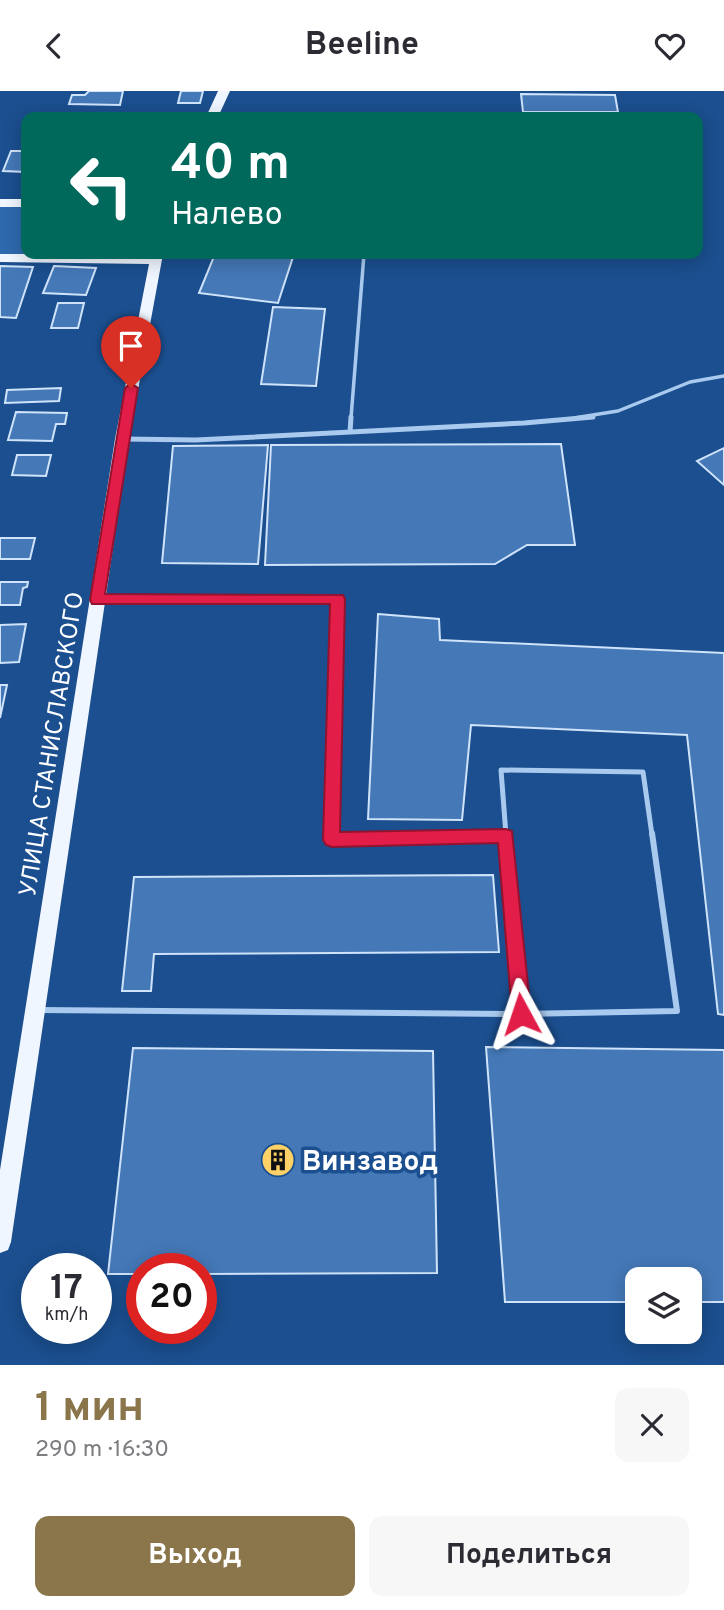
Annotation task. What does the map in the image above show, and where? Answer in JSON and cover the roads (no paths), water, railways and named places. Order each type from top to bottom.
[{"type":"main road","points":[[214,112],[224,91]]},
{"type":"main road","points":[[0,203],[21,203]]},
{"type":"main road","points":[[0,258],[21,258]]},
{"type":"main road","name":"УЛИЦА СТАНИСЛАВСКОГО","points":[[0,1242],[122,439],[156,259]]},
{"type":"lane","points":[[350,432],[364,259]]},
{"type":"lane","points":[[122,439],[196,440],[524,423],[599,416],[690,382],[724,376]]},
{"type":"lane","points":[[97,600],[338,599],[332,840],[506,836]]},
{"type":"lane","points":[[35,1010],[521,1014],[677,1011],[643,772],[501,770],[521,1014]]},
{"type":"place","name":"Винзавод","points":[[278,1160]]}]
